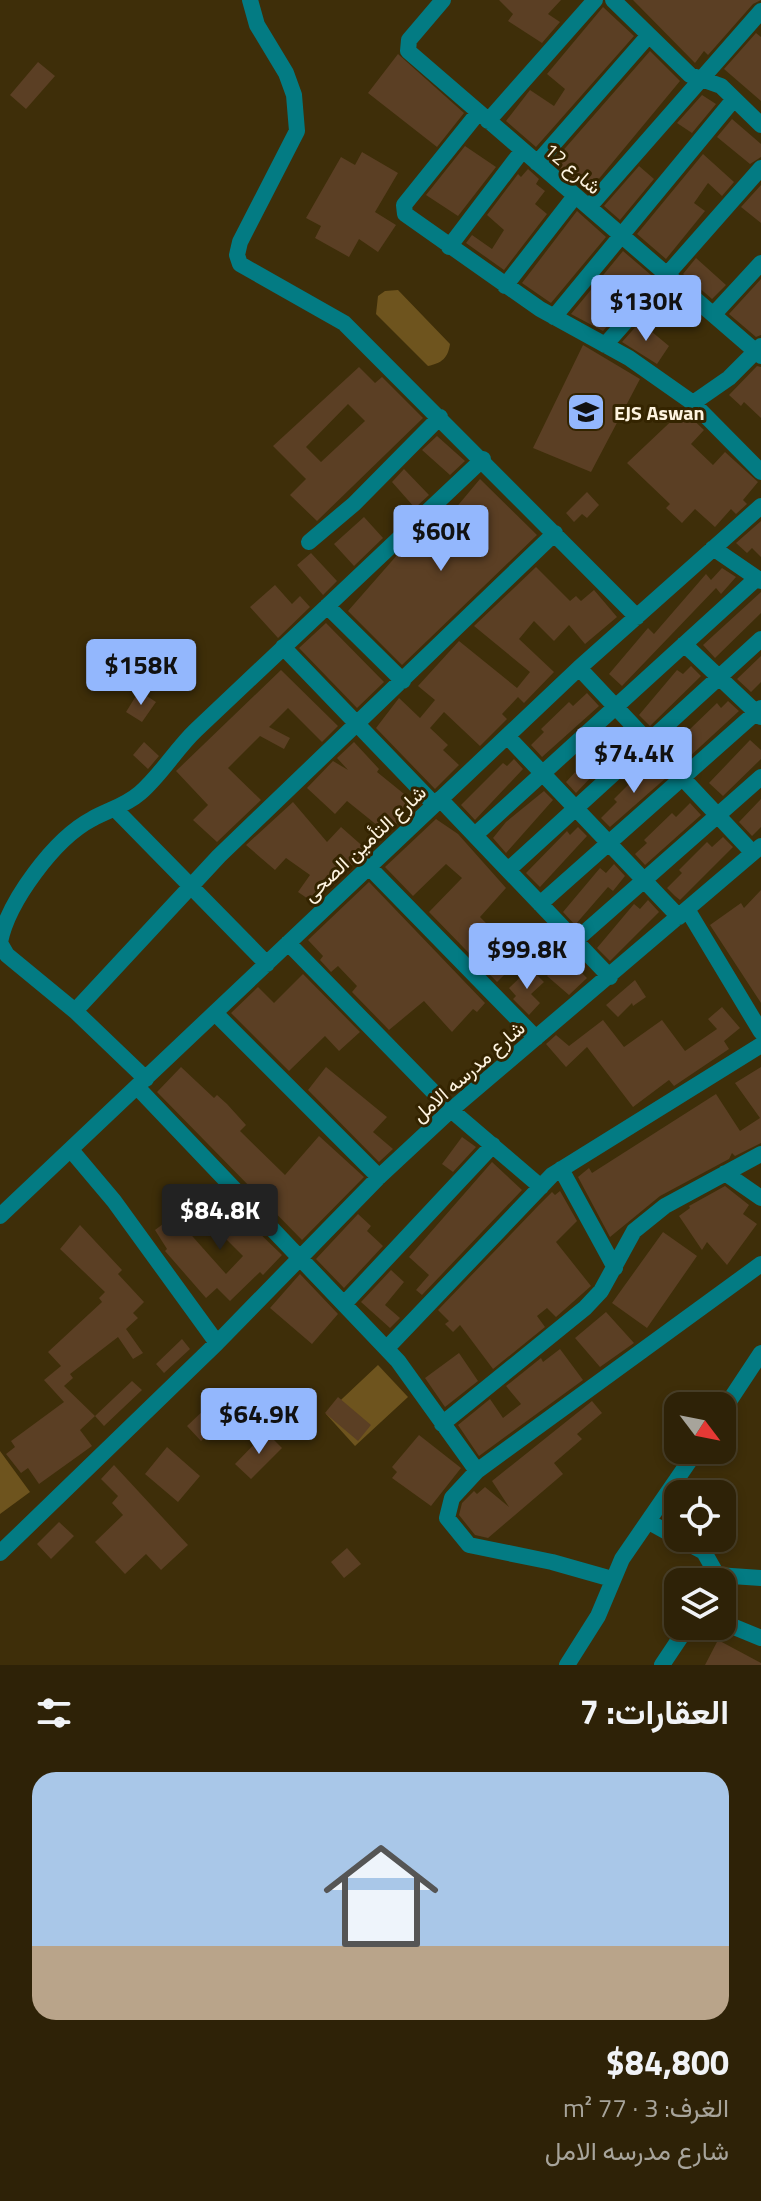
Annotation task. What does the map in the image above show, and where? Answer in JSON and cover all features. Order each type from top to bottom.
[{"type":"street","points":[[250,0],[257,25],[286,73],[294,95],[297,131],[240,242],[237,255],[240,264],[336,316],[483,459],[637,617]]},
{"type":"street","name":"شارع 12","points":[[443,0],[409,40],[408,51],[759,351]]},
{"type":"street","points":[[595,0],[483,117],[403,209],[449,247],[505,286],[605,345],[693,403],[761,472]]},
{"type":"street","points":[[613,0],[700,79],[721,86],[761,125]]},
{"type":"street","points":[[505,286],[761,11]]},
{"type":"street","points":[[537,163],[649,35]]},
{"type":"street","points":[[554,317],[734,99]]},
{"type":"street","points":[[449,247],[522,151]]},
{"type":"street","points":[[605,345],[761,168]]},
{"type":"street","points":[[714,314],[761,263]]},
{"type":"street","points":[[693,403],[729,378],[759,351]]},
{"type":"street","points":[[309,542],[354,504],[440,417]]},
{"type":"street","points":[[477,1471],[387,1348],[75,1011],[7,955],[0,943],[4,921],[24,887],[57,849],[90,820],[116,810],[140,793],[188,738],[483,459]]},
{"type":"street","name":"شارع التأمين الصحى","points":[[0,1216],[579,668],[761,506]]},
{"type":"street","points":[[75,1011],[189,887],[555,533]]},
{"type":"street","points":[[475,835],[684,644],[759,580],[713,548]]},
{"type":"street","points":[[327,606],[403,681]]},
{"type":"street","points":[[508,870],[761,639]]},
{"type":"street","points":[[540,904],[759,712],[684,644]]},
{"type":"street","points":[[283,647],[357,725],[475,835],[610,977]]},
{"type":"street","points":[[579,668],[718,815],[757,849]]},
{"type":"street","points":[[507,736],[644,880],[683,913],[761,1032]]},
{"type":"street","points":[[575,941],[761,777]]},
{"type":"street","points":[[116,810],[267,964]]},
{"type":"street","name":"شارع مدرسه الامل","points":[[0,1553],[217,1343],[379,1177],[451,1110],[757,849]]},
{"type":"street","points":[[368,866],[536,1038]]},
{"type":"street","points":[[288,943],[451,1110],[541,1187]]},
{"type":"street","points":[[216,1014],[379,1177]]},
{"type":"street","points":[[387,1348],[561,1169],[761,1045]]},
{"type":"street","points":[[345,1303],[493,1145]]},
{"type":"street","points":[[71,1150],[114,1201],[217,1343]]},
{"type":"street","points":[[442,1424],[585,1308],[615,1268],[634,1231],[665,1206],[761,1154]]},
{"type":"street","points":[[561,1169],[615,1268]]},
{"type":"street","points":[[725,1173],[761,1198]]},
{"type":"street","points":[[612,1579],[552,1562],[469,1545],[453,1529],[448,1512],[463,1483],[477,1471],[761,1264]]},
{"type":"street","points":[[735,1392],[761,1353]]},
{"type":"street","points":[[567,1665],[598,1616],[622,1559],[688,1464]]},
{"type":"street","points":[[649,1522],[664,1530]]},
{"type":"street","points":[[736,1578],[761,1578]]},
{"type":"street","points":[[736,1628],[761,1638]]},
{"type":"street","points":[[662,1665],[679,1640]]},
{"type":"shaded area","points":[[398,290],[450,344],[448,353],[441,361],[428,366],[376,314],[378,296],[385,291]]},
{"type":"shaded area","points":[[378,1365],[408,1397],[355,1446],[326,1414]]},
{"type":"shaded area","points":[[0,1451],[30,1492],[0,1514]]},
{"type":"building","points":[[499,0],[561,0],[548,14],[560,22],[542,43],[508,21],[513,14]]},
{"type":"building","points":[[633,0],[761,0],[753,4],[708,55],[704,51],[695,63]]},
{"type":"building","points":[[603,7],[634,36],[536,147],[506,121],[530,90],[554,106],[565,89],[547,74]]},
{"type":"building","points":[[756,33],[761,37],[761,101],[724,69]]},
{"type":"building","points":[[650,51],[680,81],[588,192],[553,162]]},
{"type":"building","points":[[398,54],[464,113],[437,147],[368,93]]},
{"type":"building","points":[[38,62],[55,76],[26,109],[10,95]]},
{"type":"building","points":[[702,95],[716,104],[692,133],[677,123]]},
{"type":"building","points":[[732,119],[761,144],[761,157],[750,164],[717,137]]},
{"type":"building","points":[[465,146],[496,167],[458,216],[426,195]]},
{"type":"building","points":[[362,152],[398,173],[375,212],[396,225],[378,252],[359,239],[349,257],[315,238],[321,226],[306,218],[341,157],[355,165]]},
{"type":"building","points":[[703,154],[734,182],[722,196],[708,183],[694,203],[705,211],[666,259],[637,234]]},
{"type":"building","points":[[639,166],[654,179],[620,220],[604,206]]},
{"type":"building","points":[[528,169],[539,179],[536,184],[545,191],[535,204],[547,214],[504,270],[466,243],[472,235],[492,249],[504,230],[487,215],[518,174],[521,177]]},
{"type":"building","points":[[761,185],[761,223],[741,207]]},
{"type":"building","points":[[577,211],[606,237],[551,303],[522,283]]},
{"type":"building","points":[[623,251],[651,275],[603,331],[571,314]]},
{"type":"building","points":[[696,258],[726,285],[712,299],[683,274]]},
{"type":"building","points":[[761,279],[761,335],[756,337],[729,314]]},
{"type":"building","points":[[640,322],[669,346],[657,364],[622,342]]},
{"type":"building","name":"EJS Aswan","points":[[583,345],[640,379],[591,472],[533,448]]},
{"type":"building","points":[[757,366],[761,367],[761,418],[744,402],[741,406],[729,395]]},
{"type":"building","points":[[359,367],[375,383],[382,377],[423,418],[317,521],[290,495],[306,479],[273,446]],"holes":[[[348,404],[365,421],[321,462],[306,447]]]},
{"type":"building","points":[[683,410],[704,430],[691,444],[713,465],[725,452],[758,482],[743,500],[747,504],[736,514],[731,509],[715,527],[695,509],[682,523],[666,508],[670,504],[627,463]]},
{"type":"building","points":[[437,436],[465,461],[450,475],[422,450]]},
{"type":"building","points":[[404,469],[429,495],[415,508],[392,482]]},
{"type":"building","points":[[480,479],[537,535],[402,665],[348,611],[398,554],[401,557],[433,523],[439,528]]},
{"type":"building","points":[[587,492],[599,505],[587,518],[582,514],[574,522],[566,513]]},
{"type":"building","points":[[364,517],[383,538],[354,566],[334,544]]},
{"type":"building","points":[[761,521],[761,557],[752,548],[747,553],[736,543]]},
{"type":"building","points":[[311,553],[337,581],[323,595],[297,565]]},
{"type":"building","points":[[536,567],[570,601],[576,596],[581,601],[594,590],[617,617],[585,644],[569,625],[554,641],[534,621],[519,639],[554,672],[524,703],[518,697],[502,714],[507,719],[480,746],[444,712],[430,728],[448,745],[443,750],[459,765],[435,789],[376,728],[399,698],[420,718],[435,700],[418,686],[459,641],[517,688],[530,672],[474,626]]},
{"type":"building","points":[[722,568],[736,577],[721,594],[716,588],[622,686],[609,674],[648,628],[654,634],[706,574],[711,580]]},
{"type":"building","points":[[275,585],[292,604],[300,596],[310,607],[278,638],[250,607]]},
{"type":"building","points":[[761,592],[761,613],[715,658],[703,645]]},
{"type":"building","points":[[326,623],[384,682],[357,708],[299,648]]},
{"type":"building","points":[[761,656],[761,682],[751,692],[737,679]]},
{"type":"building","points":[[691,666],[701,676],[650,726],[639,715],[677,670],[683,674]]},
{"type":"building","points":[[281,670],[338,726],[322,742],[288,708],[269,727],[290,738],[284,749],[260,736],[228,768],[261,800],[217,842],[193,820],[208,805],[176,771]]},
{"type":"building","points":[[139,691],[156,702],[142,722],[126,712]]},
{"type":"building","points":[[587,693],[599,706],[542,757],[531,745],[544,732],[541,729],[569,702],[573,706]]},
{"type":"building","points":[[728,701],[739,711],[688,758],[677,748],[692,733],[689,730],[717,703],[721,708]]},
{"type":"building","points":[[621,729],[633,741],[617,756],[614,753],[576,793],[566,782],[579,768],[576,766],[602,739],[608,744]]},
{"type":"building","points":[[750,740],[761,750],[761,759],[723,796],[709,783]]},
{"type":"building","points":[[144,742],[159,756],[148,769],[133,755]]},
{"type":"building","points":[[354,742],[379,769],[377,772],[414,802],[388,834],[347,801],[335,814],[307,788],[333,761],[348,770],[337,758]]},
{"type":"building","points":[[514,759],[523,769],[475,820],[461,805],[503,763],[507,766]]},
{"type":"building","points":[[656,766],[667,777],[610,827],[601,818],[617,802],[614,799],[642,771],[647,776]]},
{"type":"building","points":[[544,791],[553,800],[506,853],[493,838],[506,822]]},
{"type":"building","points":[[761,799],[761,827],[752,836],[739,822]]},
{"type":"building","points":[[293,802],[327,842],[341,827],[367,850],[342,876],[338,873],[314,903],[298,892],[310,875],[286,858],[275,870],[246,845]]},
{"type":"building","points":[[690,803],[701,815],[645,865],[635,854],[647,843],[644,840],[672,813],[676,817]]},
{"type":"building","points":[[436,819],[458,834],[506,888],[480,917],[495,932],[481,947],[506,973],[497,982],[429,912],[462,878],[446,864],[413,896],[385,867]]},
{"type":"building","points":[[578,827],[587,836],[540,887],[526,873],[567,831],[570,835]]},
{"type":"building","points":[[723,837],[733,847],[680,900],[667,888],[682,873],[679,870],[707,842],[712,847]]},
{"type":"building","points":[[614,864],[625,876],[613,891],[608,887],[575,925],[563,912],[600,868],[606,873]]},
{"type":"building","points":[[369,882],[485,1003],[477,1012],[473,1009],[452,1032],[424,1001],[389,1030],[352,992],[357,986],[338,966],[331,972],[320,960],[323,956],[308,940]]},
{"type":"building","points":[[761,890],[761,1003],[710,925],[741,903],[744,908]]},
{"type":"building","points":[[648,900],[659,912],[610,961],[597,948],[634,904],[640,909]]},
{"type":"building","points":[[570,951],[585,967],[581,972],[587,978],[569,995],[547,976]]},
{"type":"building","points":[[530,968],[544,982],[531,994],[540,1003],[529,1015],[513,999],[516,996],[509,988]]},
{"type":"building","points":[[303,974],[360,1032],[339,1051],[325,1036],[289,1071],[231,1013],[258,987],[274,1003]]},
{"type":"building","points":[[635,980],[646,997],[633,1006],[632,1003],[618,1017],[606,1005]]},
{"type":"building","points":[[722,1007],[740,1028],[724,1041],[729,1049],[674,1086],[669,1080],[633,1107],[587,1047],[566,1067],[546,1044],[556,1035],[569,1046],[603,1020],[624,1047],[662,1020],[685,1051],[717,1029],[708,1019]]},
{"type":"building","points":[[181,1067],[214,1098],[217,1095],[227,1104],[246,1125],[240,1131],[285,1175],[319,1136],[364,1177],[302,1240],[157,1092]]},
{"type":"building","points":[[326,1067],[387,1117],[373,1132],[393,1149],[379,1162],[308,1090]]},
{"type":"building","points":[[761,1067],[761,1143],[735,1156],[732,1153],[729,1159],[660,1196],[610,1237],[578,1177],[589,1168],[592,1173],[716,1094],[740,1131],[760,1118],[735,1083]]},
{"type":"building","points":[[462,1137],[476,1147],[453,1172],[442,1164]]},
{"type":"building","points":[[492,1162],[522,1190],[422,1295],[416,1290],[429,1275],[409,1257]]},
{"type":"building","points":[[725,1186],[749,1205],[743,1214],[757,1224],[727,1265],[707,1242],[702,1250],[679,1216],[689,1206]]},
{"type":"building","points":[[560,1191],[577,1221],[556,1242],[591,1286],[556,1317],[547,1308],[537,1316],[545,1327],[493,1369],[460,1325],[453,1332],[445,1324],[449,1321],[438,1310],[552,1192],[555,1195]]},
{"type":"building","points":[[221,1196],[282,1255],[230,1301],[217,1288],[206,1298],[165,1251],[167,1249],[155,1230],[171,1218],[177,1219],[226,1274],[243,1256],[203,1216]]},
{"type":"building","points":[[358,1214],[371,1226],[367,1231],[383,1246],[344,1288],[316,1259]]},
{"type":"building","points":[[80,1225],[122,1270],[118,1274],[144,1302],[133,1313],[138,1318],[126,1329],[143,1353],[133,1359],[118,1337],[70,1374],[73,1378],[64,1386],[95,1416],[80,1430],[92,1446],[39,1484],[28,1468],[21,1473],[6,1454],[15,1447],[11,1441],[64,1402],[44,1380],[61,1366],[48,1352],[102,1302],[99,1298],[105,1292],[60,1249]]},
{"type":"building","points":[[663,1232],[697,1256],[647,1328],[612,1303]]},
{"type":"building","points":[[391,1270],[404,1282],[385,1305],[400,1318],[390,1328],[361,1302]]},
{"type":"building","points":[[300,1274],[338,1314],[312,1344],[270,1308]]},
{"type":"building","points":[[606,1312],[634,1343],[600,1367],[575,1338]]},
{"type":"building","points":[[182,1339],[190,1349],[164,1373],[156,1364]]},
{"type":"building","points":[[560,1349],[583,1380],[479,1456],[458,1425],[490,1399],[503,1418],[521,1404],[506,1386],[541,1358],[543,1362]]},
{"type":"building","points":[[459,1353],[478,1381],[445,1407],[425,1378]]},
{"type":"building","points":[[132,1381],[142,1390],[104,1426],[95,1416]]},
{"type":"building","points":[[338,1397],[371,1425],[358,1441],[325,1413]]},
{"type":"building","points":[[592,1401],[602,1413],[577,1434],[582,1439],[554,1463],[563,1474],[488,1538],[475,1535],[459,1515],[462,1503],[474,1491],[477,1494],[485,1487],[509,1507],[492,1481]]},
{"type":"building","points":[[206,1408],[220,1423],[201,1441],[187,1426]]},
{"type":"building","points":[[266,1432],[282,1448],[251,1479],[235,1464]]},
{"type":"building","points":[[419,1435],[461,1468],[431,1506],[392,1478],[397,1472],[392,1467]]},
{"type":"building","points":[[167,1447],[200,1476],[178,1502],[145,1474]]},
{"type":"building","points":[[114,1465],[188,1545],[161,1570],[146,1554],[125,1574],[95,1542],[123,1515],[112,1503],[118,1496],[101,1479]]},
{"type":"building","points":[[59,1522],[74,1536],[51,1559],[37,1544]]},
{"type":"building","points":[[347,1548],[361,1564],[344,1578],[331,1562]]},
{"type":"building","points":[[718,1640],[761,1663],[761,1665],[705,1665]]},
{"type":"place","name":"EJS Aswan","points":[[586,412]]}]
